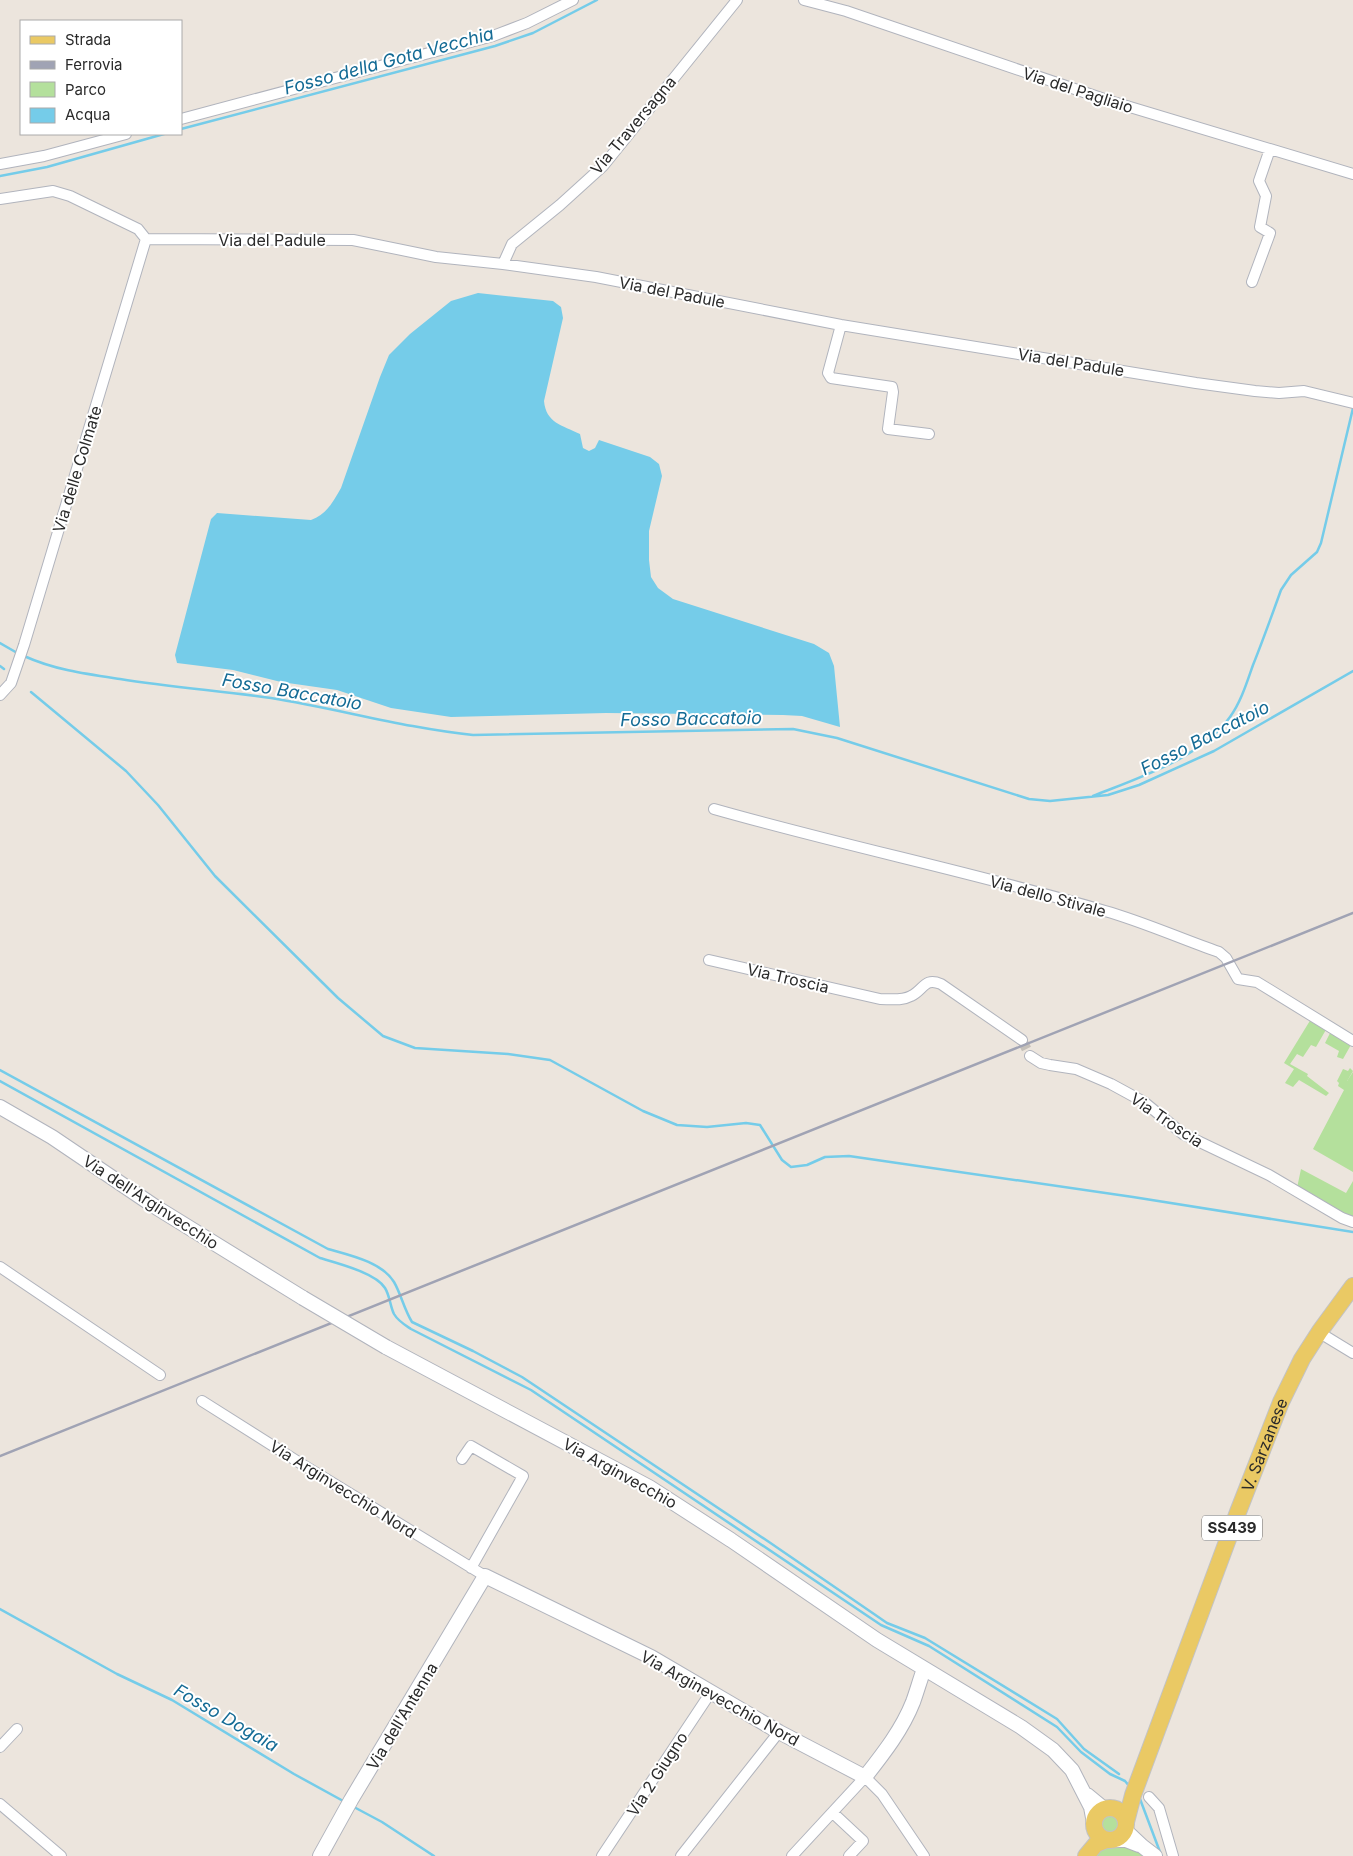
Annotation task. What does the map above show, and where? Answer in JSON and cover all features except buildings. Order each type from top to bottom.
[{"type":"main road","name":"Via dell'Arginvecchio","points":[[0,1107],[52,1137],[154,1206],[303,1298]]},
{"type":"main road","name":"V. Sarzanese","points":[[1140,1792],[1238,1512],[1281,1402],[1302,1359],[1353,1286]]},
{"type":"main road","name":"Via Arginvecchio","points":[[303,1298],[386,1347],[649,1487],[731,1540],[877,1640],[1020,1727],[1053,1750],[1072,1770],[1085,1793]]},
{"type":"main road","name":"Via Arginevecchio Nord","points":[[486,1576],[650,1657],[779,1732],[865,1777]]},
{"type":"main road","name":"Via dell'Antenna","points":[[320,1856],[349,1804],[486,1576]]},
{"type":"main road","points":[[865,1777],[901,1726],[912,1704],[924,1669]]},
{"type":"main road","name":"SS439","points":[[1110,1831],[1097,1814],[1121,1805],[1140,1792]]},
{"type":"main road","name":"SS439","points":[[1086,1856],[1110,1831],[1140,1792]]},
{"type":"main road","points":[[1085,1793],[1093,1801],[1108,1809],[1122,1813],[1110,1831]]},
{"type":"main road","points":[[1085,1793],[1092,1807],[1110,1831],[1142,1846],[1155,1855]]},
{"type":"street","points":[[182,119],[493,36],[527,23],[573,0]]},
{"type":"street","name":"Via Traversagna","points":[[503,264],[512,244],[560,205],[603,166],[737,0]]},
{"type":"street","name":"Via del Pagliaio","points":[[804,0],[855,14],[1110,101],[1353,174]]},
{"type":"street","points":[[0,164],[44,156],[122,135]]},
{"type":"street","points":[[1252,282],[1270,233],[1260,227],[1266,196],[1259,181],[1270,149]]},
{"type":"street","points":[[0,199],[53,191],[70,196],[138,229],[146,239]]},
{"type":"street","name":"Via del Padule","points":[[146,239],[353,240],[436,257],[596,277],[841,325],[1196,383],[1279,393],[1304,391],[1352,403]]},
{"type":"street","name":"Via delle Colmate","points":[[0,695],[11,683],[24,645],[146,239]]},
{"type":"street","points":[[841,325],[828,373],[831,378],[892,387],[888,430],[929,434]]},
{"type":"street","name":"Via dello Stivale","points":[[714,809],[822,839],[1107,911],[1219,952],[1226,958],[1238,979],[1257,982],[1353,1040]]},
{"type":"street","name":"Via Troscia","points":[[709,960],[880,998],[902,999],[912,996],[927,983],[934,981],[1022,1040]]},
{"type":"street","name":"Via Troscia","points":[[1030,1056],[1041,1063],[1076,1069],[1111,1084],[1144,1102],[1183,1134],[1269,1175],[1342,1218],[1353,1222]]},
{"type":"street","points":[[0,1267],[160,1375]]},
{"type":"street","points":[[1320,1331],[1353,1353]]},
{"type":"street","name":"Via Arginvecchio Nord","points":[[202,1401],[486,1576]]},
{"type":"street","points":[[462,1459],[471,1446],[522,1476],[471,1568]]},
{"type":"street","name":"Via 2 Giugno","points":[[602,1856],[711,1692]]},
{"type":"street","points":[[0,1747],[17,1728]]},
{"type":"street","points":[[681,1856],[779,1732]]},
{"type":"street","points":[[794,1855],[865,1777]]},
{"type":"street","name":"Via Arginevecchio Nord","points":[[865,1777],[882,1794],[924,1856]]},
{"type":"street","points":[[1140,1792],[1159,1808],[1173,1856]]},
{"type":"street","points":[[0,1804],[61,1856]]},
{"type":"street","points":[[833,1813],[863,1841],[848,1856]]},
{"type":"green space","points":[[1311,1019],[1327,1028],[1316,1047],[1311,1045],[1303,1057],[1297,1054],[1290,1064],[1308,1074],[1307,1076],[1329,1093],[1326,1096],[1299,1080],[1293,1087],[1285,1083],[1294,1069],[1284,1063]]},
{"type":"green space","points":[[1331,1031],[1352,1043],[1343,1059],[1337,1057],[1339,1051],[1325,1043]]},
{"type":"green space","points":[[1350,1068],[1353,1071],[1347,1081],[1353,1072],[1353,1172],[1313,1149],[1344,1090],[1338,1086],[1339,1083],[1337,1081],[1343,1069],[1348,1071]]},
{"type":"green space","points":[[1301,1169],[1346,1193],[1353,1181],[1353,1218],[1344,1215],[1297,1188]]},
{"type":"green space","points":[[1110,1813],[1117,1816],[1120,1823],[1117,1830],[1110,1833],[1103,1830],[1100,1823],[1103,1816]]},
{"type":"green space","points":[[1116,1845],[1130,1847],[1145,1856],[1094,1856],[1102,1850]]},
{"type":"water","points":[[478,293],[553,301],[561,307],[563,318],[544,401],[545,408],[556,422],[580,434],[583,448],[589,451],[595,448],[599,440],[650,457],[659,464],[662,476],[649,531],[651,577],[658,588],[673,599],[814,644],[829,653],[834,666],[840,727],[802,716],[783,715],[606,713],[451,717],[391,708],[337,690],[281,682],[233,670],[177,663],[175,655],[211,519],[217,513],[311,520],[321,515],[332,503],[341,488],[389,355],[410,334],[451,301]]},
{"type":"waterway","name":"Fosso della Gota Vecchia","points":[[182,129],[495,46],[533,33],[597,0]]},
{"type":"waterway","name":"Fosso della Gota Vecchia","points":[[0,176],[47,167],[160,135]]},
{"type":"waterway","points":[[1093,796],[1148,774],[1186,755],[1203,744],[1230,717],[1243,692],[1281,590],[1291,575],[1317,552],[1321,543],[1353,408]]},
{"type":"waterway","name":"Fosso Baccatoio","points":[[0,643],[19,654]]},
{"type":"waterway","name":"Fosso Baccatoio","points":[[24,656],[47,665],[83,673],[271,698],[422,728],[473,735],[793,729],[837,738],[1029,799],[1050,801],[1108,795],[1139,785],[1214,751],[1353,671]]},
{"type":"waterway","points":[[0,666],[4,669]]},
{"type":"waterway","points":[[31,692],[126,771],[158,805],[215,876],[338,998],[383,1036],[415,1048],[508,1054],[550,1060],[643,1111],[677,1125],[707,1127],[746,1123],[760,1125],[782,1160],[791,1167],[807,1165],[825,1157],[849,1156],[1133,1197],[1353,1232]]},
{"type":"waterway","points":[[0,1070],[328,1249],[364,1260],[382,1269],[394,1282],[412,1322],[522,1377],[887,1623],[925,1638],[1057,1719],[1084,1749],[1119,1774]]},
{"type":"waterway","points":[[0,1081],[320,1258],[365,1273],[385,1288],[394,1314],[406,1326],[531,1390],[881,1625],[929,1646],[1057,1727],[1081,1752],[1110,1774],[1125,1781],[1130,1787]]},
{"type":"waterway","name":"Fosso Dogaia","points":[[0,1609],[117,1674],[172,1700],[294,1774],[345,1802]]},
{"type":"waterway","points":[[1140,1799],[1160,1852]]},
{"type":"waterway","name":"Fosso Dogaia","points":[[352,1806],[382,1822],[434,1856]]},
{"type":"tunnel","points":[[1022,1040],[1030,1056]]},
{"type":"railway","points":[[0,1456],[1353,913]]}]
